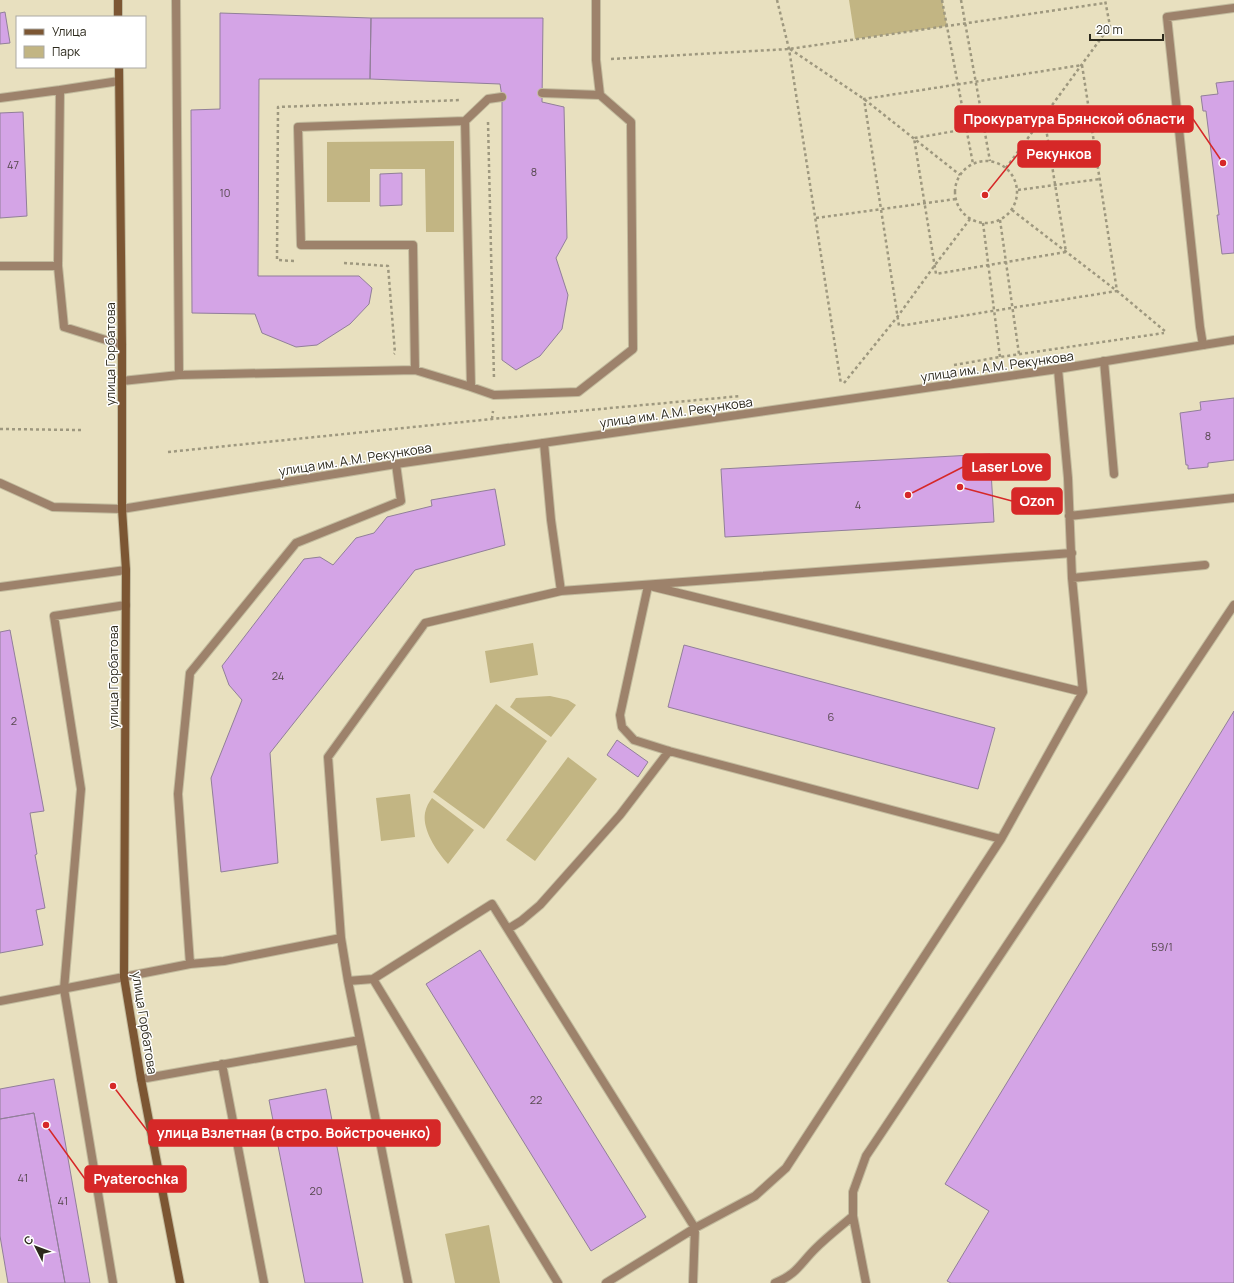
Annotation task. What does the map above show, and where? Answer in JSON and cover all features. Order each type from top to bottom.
[{"type":"main road","points":[[118,0],[118,16]]},
{"type":"main road","name":"улица Горбатова","points":[[119,68],[122,508],[126,570],[124,978],[141,1079],[180,1283]]},
{"type":"street","points":[[176,0],[179,375]]},
{"type":"street","points":[[596,0],[596,60],[600,95]]},
{"type":"street","points":[[1203,345],[1167,17],[1234,8]]},
{"type":"street","points":[[0,98],[119,81]]},
{"type":"street","points":[[60,90],[58,266],[64,327],[122,345]]},
{"type":"street","points":[[122,381],[179,375],[414,370],[471,386],[494,395],[578,392],[633,349],[631,122],[600,95],[542,93]]},
{"type":"street","points":[[414,370],[413,246],[301,245],[298,127],[464,121],[488,99],[502,97]]},
{"type":"street","points":[[464,121],[471,386]]},
{"type":"street","points":[[0,266],[58,266]]},
{"type":"street","name":"улица им. А.М. Рекункова","points":[[0,483],[53,508],[122,508],[396,464],[1058,369],[1234,340]]},
{"type":"street","points":[[1104,362],[1114,474]]},
{"type":"street","points":[[606,1283],[695,1228],[755,1196],[786,1168],[1001,839],[1083,692],[1072,578],[1068,478],[1058,369]]},
{"type":"street","points":[[544,443],[551,520],[561,591]]},
{"type":"street","points":[[190,964],[178,794],[190,673],[296,543],[401,501],[396,464]]},
{"type":"street","points":[[1069,516],[1234,498]]},
{"type":"street","points":[[408,1283],[340,938],[328,757],[425,623],[561,591],[648,586],[1072,553]]},
{"type":"street","points":[[1072,578],[1205,565]]},
{"type":"street","points":[[0,587],[126,570]]},
{"type":"street","points":[[648,586],[1083,692]]},
{"type":"street","points":[[648,586],[620,715],[622,727],[634,740],[669,751],[1001,839]]},
{"type":"street","points":[[113,1283],[64,989],[81,789],[54,616],[126,605]]},
{"type":"street","points":[[866,1283],[853,1216],[853,1192],[866,1156],[1234,605]]},
{"type":"street","points":[[508,928],[521,921],[540,905],[620,815],[669,751]]},
{"type":"street","points":[[348,981],[373,979],[492,904],[695,1228],[693,1283]]},
{"type":"street","points":[[0,1001],[190,964],[224,961],[340,938]]},
{"type":"street","points":[[373,979],[558,1283]]},
{"type":"street","points":[[141,1079],[360,1040]]},
{"type":"street","points":[[222,1064],[264,1283]]},
{"type":"street","points":[[775,1283],[785,1279],[798,1269],[814,1249],[853,1216]]},
{"type":"path","points":[[777,0],[790,49],[841,386]]},
{"type":"path","points":[[942,0],[973,164]]},
{"type":"path","points":[[961,0],[990,161]]},
{"type":"path","points":[[596,60],[790,49],[1105,2],[1110,26],[1006,168]]},
{"type":"path","points":[[790,49],[864,99],[960,175]]},
{"type":"path","points":[[864,99],[1082,65]]},
{"type":"path","points":[[1082,65],[1117,291]]},
{"type":"path","points":[[864,99],[899,326],[1117,291]]},
{"type":"path","points":[[914,138],[1044,116]]},
{"type":"path","points":[[1044,116],[1066,252]]},
{"type":"path","points":[[914,138],[936,274],[1066,252]]},
{"type":"path","points":[[981,161],[990,161],[1006,168],[1012,174],[1018,190],[1017,200],[1012,210],[1007,216],[992,223],[983,224],[970,219],[961,210],[956,199],[956,182],[960,175],[973,164],[981,161]]},
{"type":"path","points":[[1018,190],[1100,179]]},
{"type":"path","points":[[816,218],[956,199]]},
{"type":"path","points":[[1012,210],[1117,291],[1166,332]]},
{"type":"path","points":[[841,386],[898,316],[970,219]]},
{"type":"path","points":[[1000,220],[1019,354]]},
{"type":"path","points":[[983,224],[1000,357]]},
{"type":"path","points":[[947,367],[1000,357],[1200,327]]},
{"type":"path","points":[[841,386],[848,385]]},
{"type":"path","points":[[168,452],[500,418],[746,395]]},
{"type":"path","points":[[0,429],[81,430]]},
{"type":"green space","points":[[849,0],[942,0],[947,26],[855,39]]},
{"type":"green space","points":[[454,141],[454,232],[426,232],[425,169],[370,169],[370,202],[327,202],[327,142]]},
{"type":"green space","points":[[533,643],[538,675],[490,683],[485,651]]},
{"type":"green space","points":[[550,696],[568,700],[576,705],[551,737],[510,707],[516,698]]},
{"type":"green space","points":[[496,704],[547,741],[484,829],[433,792]]},
{"type":"green space","points":[[568,757],[597,779],[535,861],[506,840]]},
{"type":"green space","points":[[410,794],[415,837],[381,841],[376,798]]},
{"type":"green space","points":[[432,798],[474,830],[448,864],[435,847],[426,826],[425,811]]},
{"type":"green space","points":[[489,1225],[500,1283],[455,1283],[445,1234]]},
{"type":"building","points":[[5,12],[10,43],[0,44],[0,13]]},
{"type":"building","points":[[220,13],[371,18],[370,79],[259,79],[258,276],[359,276],[372,288],[369,304],[350,324],[317,345],[296,347],[262,333],[255,314],[192,313],[191,110],[220,109]]},
{"type":"building","points":[[371,18],[543,18],[542,102],[564,107],[567,238],[556,258],[568,295],[562,329],[540,356],[516,370],[502,360],[502,97],[500,84],[370,79]]},
{"type":"building","points":[[1234,81],[1234,253],[1222,254],[1217,215],[1219,215],[1206,111],[1203,111],[1201,96],[1218,94],[1216,83]]},
{"type":"building","points":[[23,112],[27,216],[0,218],[0,113]]},
{"type":"building","points":[[402,173],[402,205],[380,206],[380,174]]},
{"type":"building","points":[[1234,398],[1234,460],[1208,463],[1208,467],[1188,469],[1188,465],[1186,465],[1180,413],[1201,410],[1200,402]]},
{"type":"building","points":[[990,454],[994,522],[725,537],[721,469]]},
{"type":"building","points":[[495,489],[505,545],[415,570],[270,753],[278,863],[221,872],[211,778],[242,700],[229,685],[222,666],[304,559],[320,557],[333,565],[356,538],[374,533],[387,517],[432,506],[431,500]]},
{"type":"building","points":[[10,630],[44,811],[30,813],[37,854],[35,855],[45,908],[36,910],[43,945],[0,953],[0,632]]},
{"type":"building","points":[[684,645],[995,728],[978,789],[668,707]]},
{"type":"building","points":[[1234,711],[1234,1283],[951,1283],[947,1281],[989,1211],[945,1184]]},
{"type":"building","points":[[617,740],[648,762],[638,777],[607,755]]},
{"type":"building","points":[[480,950],[646,1217],[591,1251],[426,984]]},
{"type":"building","points":[[54,1079],[90,1283],[65,1283],[34,1113],[0,1119],[0,1089]]},
{"type":"building","points":[[326,1089],[363,1283],[305,1283],[269,1100]]},
{"type":"building","points":[[34,1113],[65,1283],[8,1283],[0,1236],[0,1119]]},
{"type":"place","name":"Прокуратура Брянской области","points":[[1223,163]]},
{"type":"place","name":"Рекунков","points":[[985,195]]},
{"type":"place","name":"Ozon","points":[[960,487]]},
{"type":"place","name":"Laser Love","points":[[908,495]]},
{"type":"place","name":"улица Взлетная (в стро. Войстроченко)","points":[[113,1086]]},
{"type":"place","name":"Pyaterochka","points":[[46,1125]]}]
